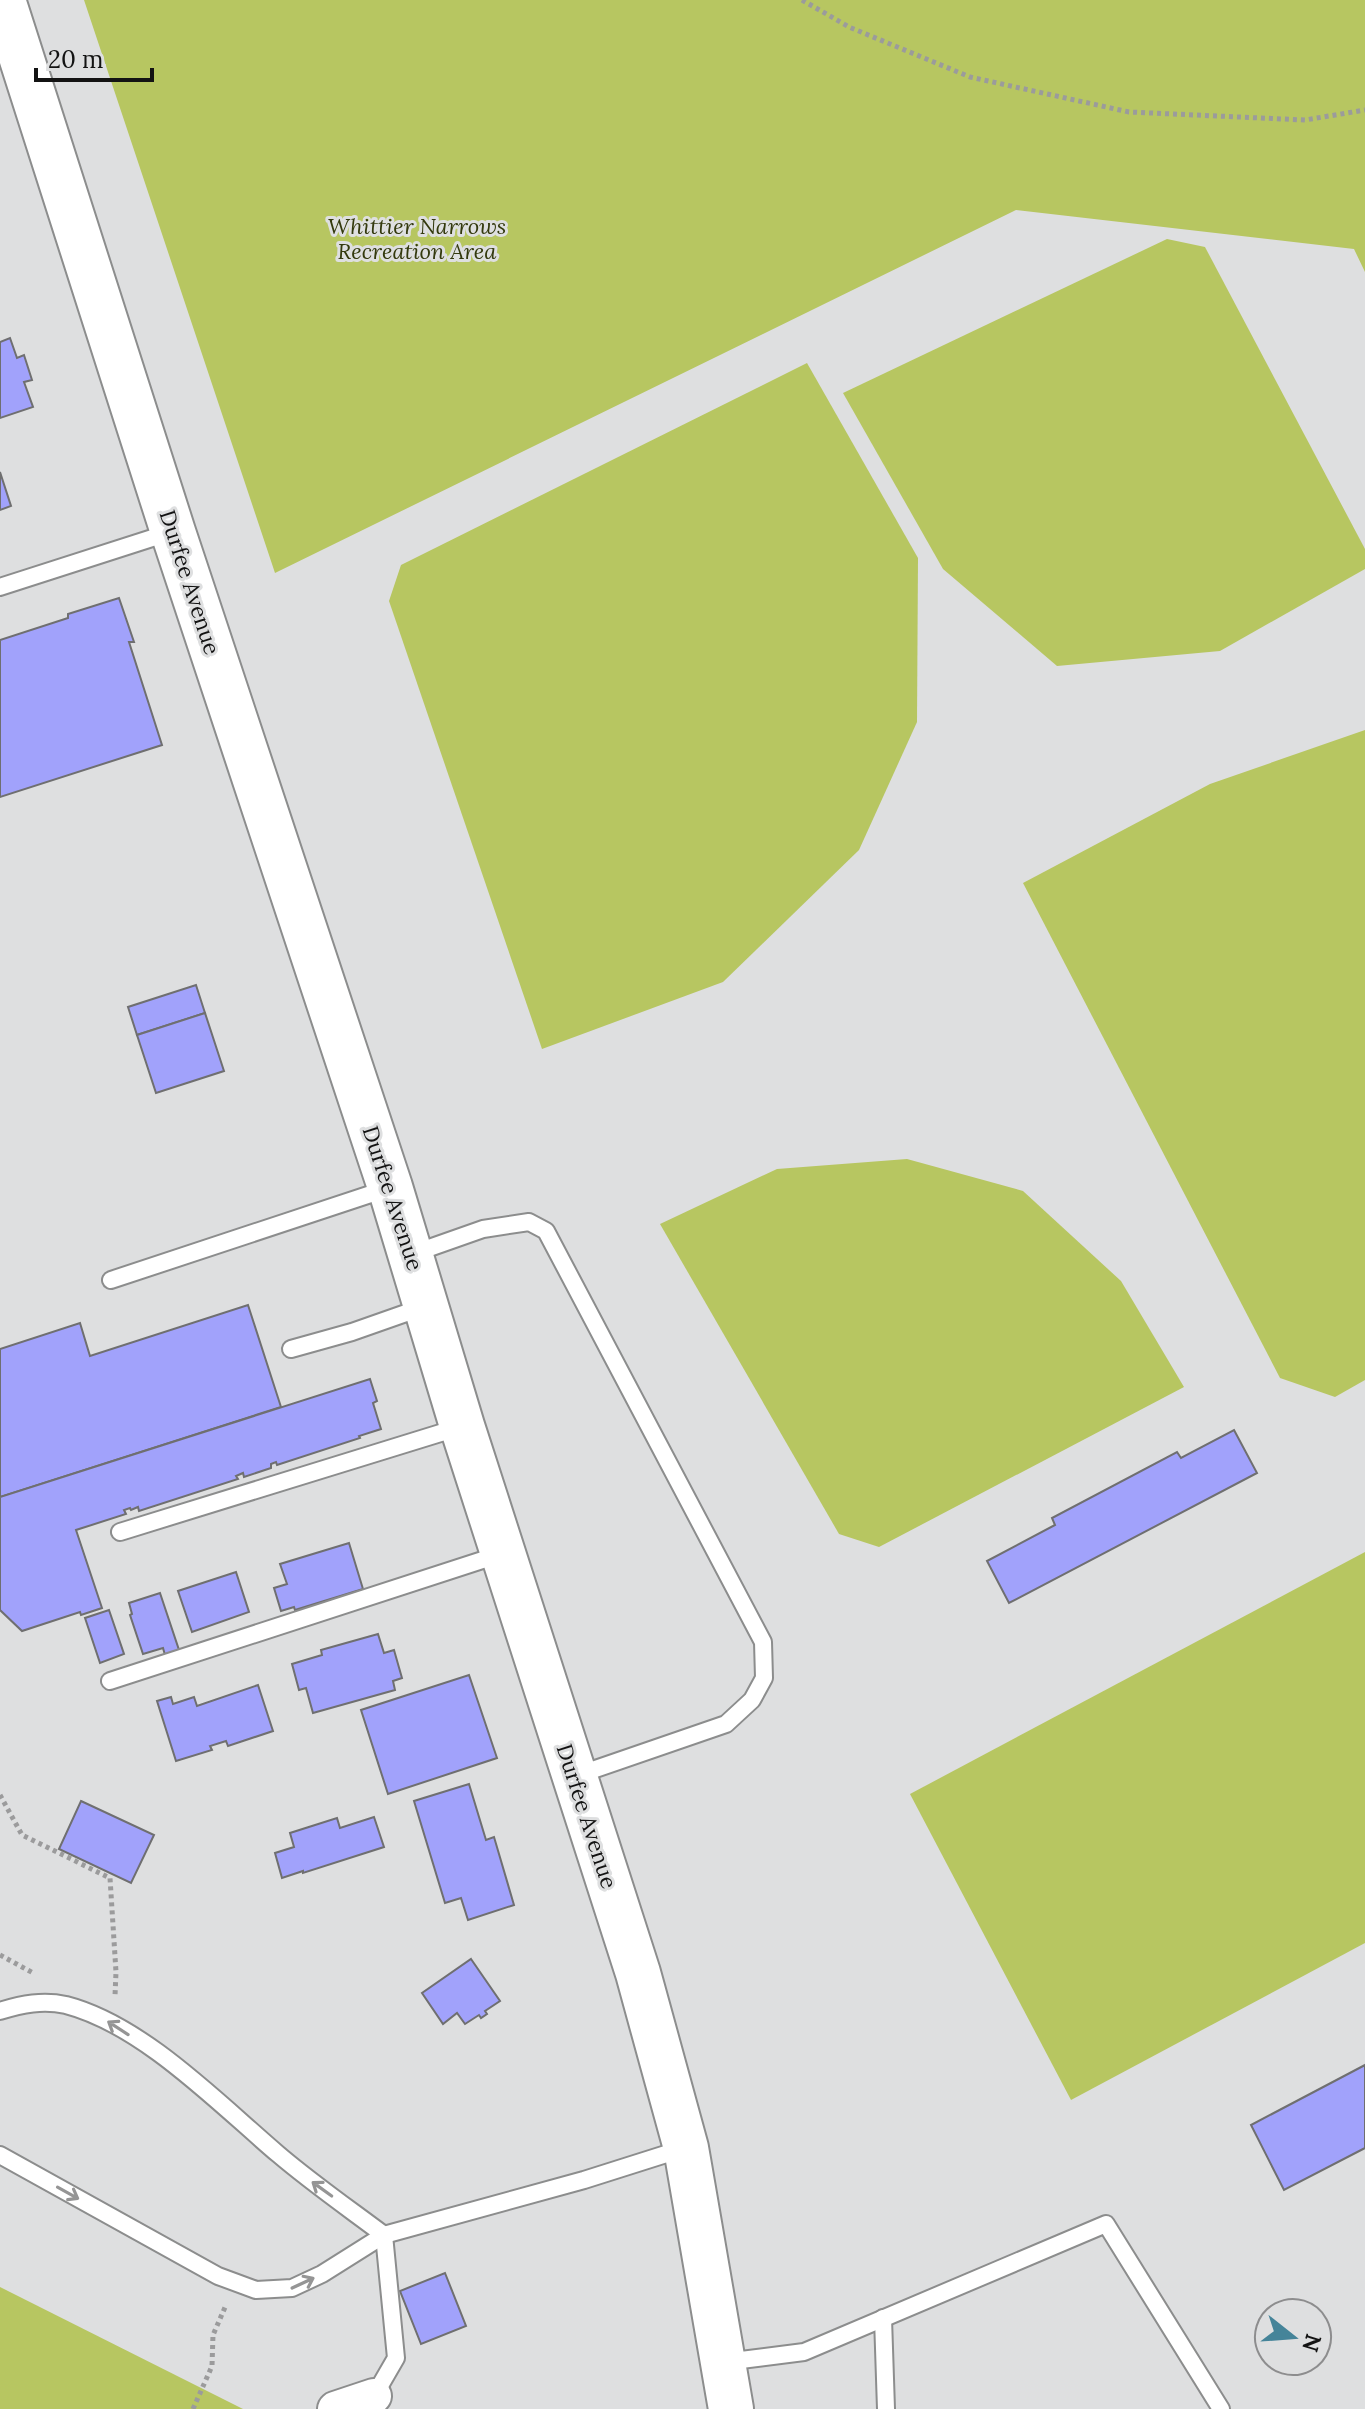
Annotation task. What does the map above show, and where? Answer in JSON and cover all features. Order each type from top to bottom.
[{"type":"main road","name":"Durfee Avenue","points":[[3,0],[173,532],[390,1187],[462,1426],[638,1973],[686,2148],[731,2409]]},
{"type":"street","points":[[335,2409],[374,2396]]},
{"type":"lane","points":[[0,587],[173,532]]},
{"type":"lane","points":[[111,1280],[390,1187]]},
{"type":"lane","points":[[411,1254],[483,1229],[529,1222],[546,1231],[763,1642],[764,1678],[752,1700],[726,1724],[574,1776]]},
{"type":"lane","points":[[291,1349],[427,1306]]},
{"type":"lane","points":[[120,1532],[462,1426]]},
{"type":"lane","points":[[110,1681],[503,1553]]},
{"type":"lane","points":[[0,2011],[29,2002],[63,2005],[105,2019],[163,2056],[305,2177],[384,2235],[396,2358],[374,2396]]},
{"type":"lane","points":[[0,2155],[218,2276],[256,2290],[292,2288],[322,2274],[384,2235],[584,2180],[686,2148]]},
{"type":"lane","points":[[725,2362],[804,2352],[1106,2224],[1221,2409]]},
{"type":"lane","points":[[883,2318],[886,2409]]},
{"type":"path","points":[[802,0],[849,27],[970,77],[1129,112],[1305,120],[1365,110]]},
{"type":"path","points":[[0,1795],[22,1835],[110,1878],[115,2002]]},
{"type":"path","points":[[193,2409],[212,2366],[213,2335],[236,2282]]},
{"type":"green space","name":"Whittier Narrows Recreation Area","points":[[84,0],[1365,0],[1365,272],[1354,249],[1016,210],[275,573]]},
{"type":"green space","points":[[1167,239],[1205,247],[1365,549],[1365,569],[1220,651],[1057,666],[943,569],[843,393]]},
{"type":"green space","points":[[807,363],[918,558],[917,722],[859,850],[723,982],[542,1049],[389,601],[401,565]]},
{"type":"green space","points":[[1365,730],[1365,1380],[1335,1397],[1280,1378],[1023,883],[1210,784]]},
{"type":"green space","points":[[907,1159],[1023,1191],[1121,1281],[1184,1387],[879,1547],[839,1534],[660,1224],[777,1169]]},
{"type":"green space","points":[[1365,1552],[1365,1943],[1071,2100],[910,1794]]},
{"type":"green space","points":[[0,2287],[243,2409],[0,2409]]},
{"type":"building","points":[[10,338],[17,358],[24,355],[32,380],[24,382],[33,407],[0,418],[0,342]]},
{"type":"building","points":[[0,472],[11,506],[0,510]]},
{"type":"building","points":[[119,598],[134,642],[129,642],[162,745],[0,797],[0,640]]},
{"type":"building","points":[[196,985],[205,1013],[137,1035],[128,1007]]},
{"type":"building","points":[[205,1013],[224,1071],[156,1093],[137,1035]]},
{"type":"building","points":[[248,1305],[281,1407],[0,1497],[0,1349],[80,1323],[90,1356]]},
{"type":"building","points":[[370,1379],[381,1429],[277,1465],[276,1462],[271,1464],[271,1468],[244,1477],[243,1473],[236,1476],[238,1479],[139,1511],[138,1507],[130,1508],[124,1510],[126,1514],[76,1530],[102,1608],[22,1631],[0,1610],[0,1497]]},
{"type":"building","points":[[1234,1430],[1257,1473],[1009,1603],[987,1561],[1055,1525],[1052,1518],[1177,1452],[1181,1458]]},
{"type":"building","points":[[349,1543],[363,1589],[295,1610],[294,1607],[281,1611],[274,1588],[287,1584],[280,1564]]},
{"type":"building","points":[[236,1572],[249,1612],[192,1632],[178,1591]]},
{"type":"building","points":[[160,1593],[179,1650],[165,1655],[163,1648],[143,1654],[129,1603]]},
{"type":"building","points":[[109,1610],[124,1654],[100,1663],[85,1618]]},
{"type":"building","points":[[378,1634],[384,1653],[394,1650],[402,1678],[393,1681],[395,1690],[313,1713],[306,1688],[299,1690],[292,1664],[322,1655],[321,1650]]},
{"type":"building","points":[[469,1675],[497,1758],[388,1794],[361,1710]]},
{"type":"building","points":[[258,1685],[273,1731],[228,1746],[226,1741],[210,1746],[212,1750],[176,1761],[157,1701],[171,1697],[173,1704],[194,1697],[197,1706]]},
{"type":"building","points":[[469,1784],[486,1840],[494,1837],[514,1905],[468,1920],[461,1898],[445,1903],[414,1801]]},
{"type":"building","points":[[81,1801],[154,1835],[131,1883],[59,1849]]},
{"type":"building","points":[[374,1817],[384,1847],[282,1878],[275,1853],[294,1847],[290,1833],[337,1818],[340,1828]]},
{"type":"building","points":[[471,1959],[500,2001],[485,2011],[487,2014],[481,2018],[479,2015],[465,2024],[457,2013],[443,2024],[422,1993]]},
{"type":"building","points":[[1365,2065],[1365,2148],[1284,2190],[1251,2125]]},
{"type":"building","points":[[445,2273],[466,2326],[421,2344],[400,2291]]}]
